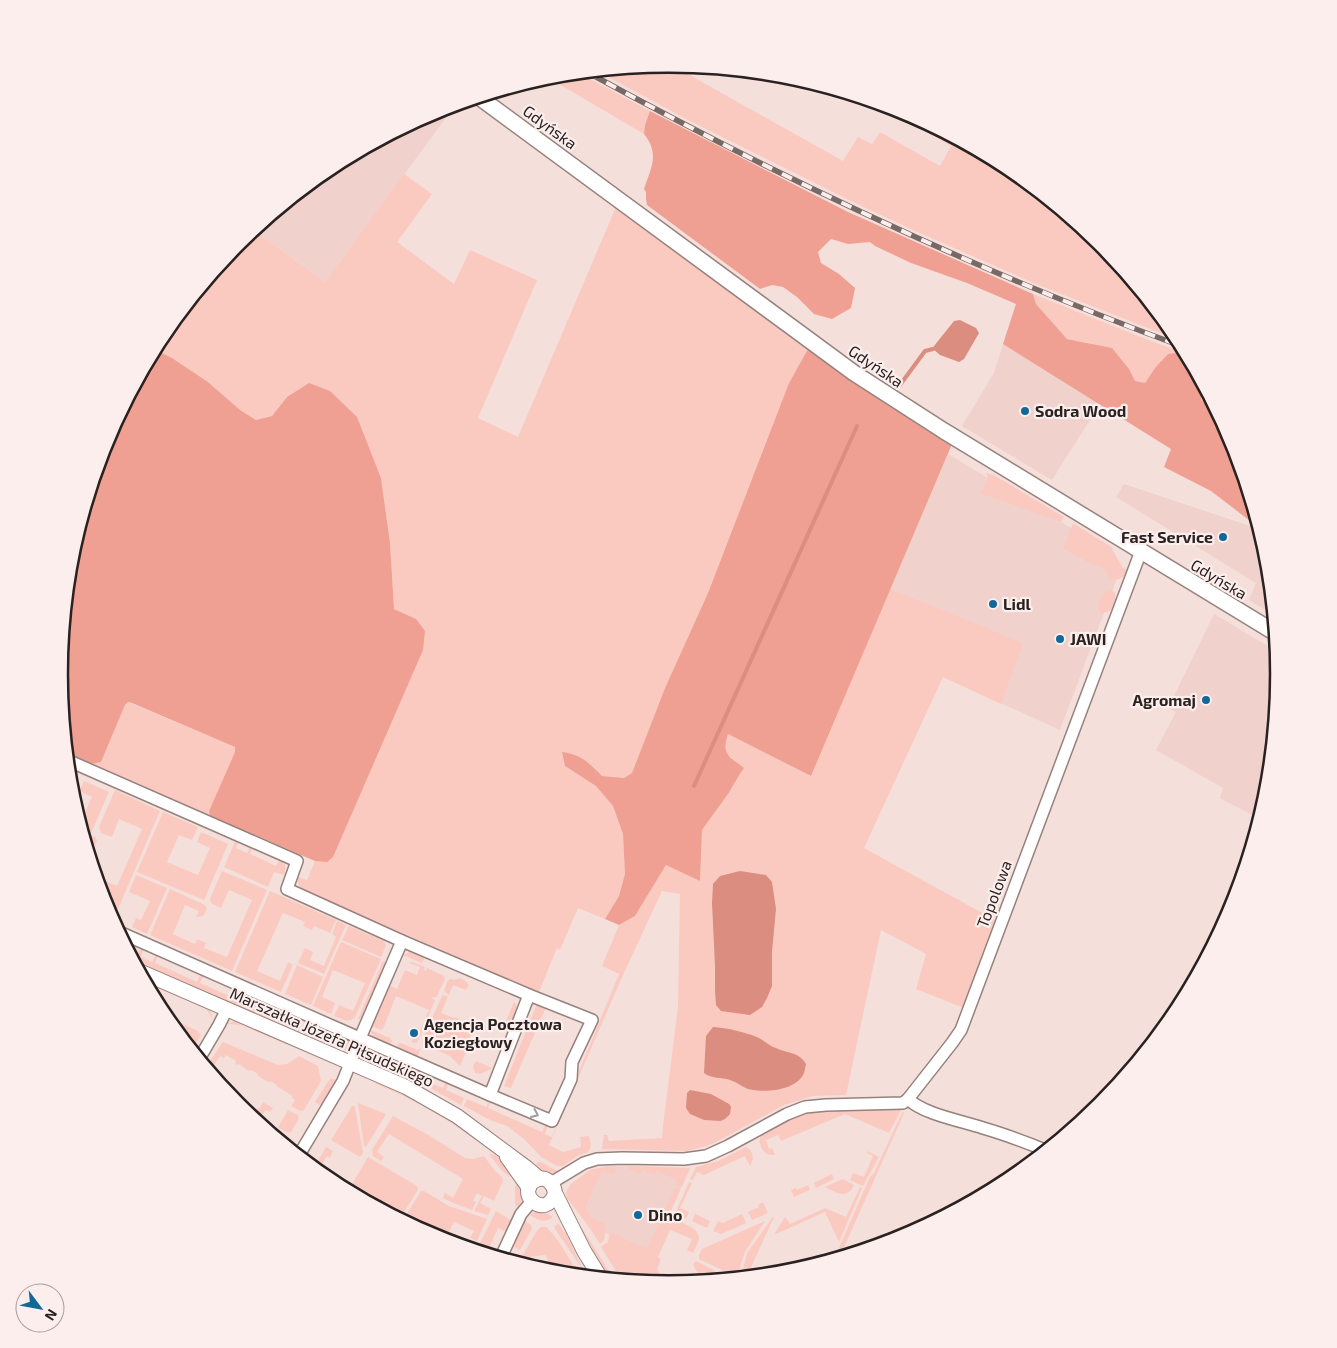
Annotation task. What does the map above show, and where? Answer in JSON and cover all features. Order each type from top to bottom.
[{"type":"main road","name":"Gdyńska","points":[[485,102],[854,373],[924,418],[1267,628]]},
{"type":"street","name":"Topolowa","points":[[908,1099],[961,1030],[1141,551]]},
{"type":"street","points":[[75,763],[297,861],[287,889],[402,941],[592,1020],[572,1062],[571,1079],[552,1121],[129,939]]},
{"type":"street","points":[[302,1150],[341,1086],[402,941]]},
{"type":"street","name":"Marszałka Józefa Piłsudskiego","points":[[149,975],[406,1087],[441,1105],[470,1124],[527,1168],[550,1210],[584,1251],[596,1271]]},
{"type":"street","points":[[490,1094],[529,995]]},
{"type":"street","points":[[203,1053],[227,1009]]},
{"type":"street","points":[[503,1252],[521,1214],[541,1192],[584,1163],[597,1159],[676,1160],[706,1156],[787,1114],[805,1107],[902,1103],[908,1099],[929,1111],[1009,1136],[1038,1147]]},
{"type":"shaded area","points":[[687,73],[843,161],[858,137],[872,144],[880,132],[940,166],[951,146],[929,133],[934,135],[1002,174],[1065,222],[1120,278],[1164,334],[1036,284],[913,230],[688,120],[607,76]]},
{"type":"shaded area","points":[[589,78],[650,111],[644,134],[558,84]]},
{"type":"shaded area","points":[[650,111],[848,212],[1033,294],[1036,304],[1067,339],[1112,348],[1129,369],[1135,381],[1145,383],[1168,354],[1176,353],[1201,395],[1201,400],[1208,408],[1224,444],[1238,481],[1250,521],[1211,491],[1164,467],[1171,449],[1003,344],[1016,304],[967,283],[911,263],[870,242],[848,244],[831,239],[818,252],[821,263],[839,274],[855,288],[851,308],[832,319],[814,314],[797,297],[783,287],[772,285],[760,289],[647,205],[644,189],[653,161],[653,155],[649,141],[644,134]]},
{"type":"shaded area","points":[[447,116],[325,282],[259,234],[303,197],[335,174],[403,135]]},
{"type":"shaded area","points":[[404,174],[432,194],[397,242],[454,284],[470,250],[537,280],[478,418],[518,437],[616,207],[808,349],[789,383],[708,593],[665,688],[632,773],[625,778],[602,776],[584,760],[574,755],[562,753],[565,766],[596,786],[613,806],[623,834],[625,874],[619,896],[605,919],[578,908],[560,950],[557,948],[539,992],[303,890],[299,886],[298,877],[307,880],[315,861],[327,862],[416,619],[394,609],[390,543],[381,478],[356,417],[330,391],[287,397],[272,416],[256,420],[240,410],[208,382],[161,353],[192,308],[217,278],[259,234],[325,282]]},
{"type":"shaded area","points":[[1033,294],[1173,349],[1177,355],[1155,368],[1145,383],[1134,381],[1129,369],[1090,343],[1067,339],[1036,304]]},
{"type":"shaded area","points":[[960,320],[976,328],[979,333],[964,359],[959,362],[940,355],[933,349],[954,321]]},
{"type":"shaded area","points":[[1003,344],[1100,404],[1052,480],[962,426],[994,373]]},
{"type":"shaded area","points":[[808,349],[874,396],[952,444],[811,776],[728,734],[725,746],[726,751],[730,758],[744,768],[702,830],[700,881],[666,865],[635,916],[619,925],[605,919],[619,896],[625,874],[623,834],[613,806],[596,786],[565,766],[562,752],[575,755],[584,760],[602,776],[624,778],[632,773],[665,688],[708,593],[789,383]]},
{"type":"shaded area","points":[[161,353],[208,382],[240,410],[256,420],[272,416],[287,397],[309,383],[330,391],[357,417],[381,478],[390,543],[394,609],[416,619],[425,631],[423,650],[333,857],[327,862],[315,861],[210,816],[209,811],[235,752],[235,747],[132,703],[128,702],[125,705],[101,762],[92,764],[74,756],[69,713],[69,635],[79,557],[99,481],[113,444],[129,408]]},
{"type":"shaded area","points":[[948,454],[1071,528],[1117,578],[1060,730],[943,677],[871,633]]},
{"type":"shaded area","points":[[986,473],[994,475],[1064,517],[1061,522],[980,493],[988,479]]},
{"type":"shaded area","points":[[1124,484],[1251,526],[1258,557],[1265,610],[1249,600],[1256,583],[1116,497]]},
{"type":"shaded area","points":[[1073,523],[1113,548],[1123,568],[1128,570],[1120,579],[1114,580],[1102,568],[1084,561],[1063,549]]},
{"type":"shaded area","points":[[890,589],[1023,643],[1001,704],[943,677],[864,848],[995,920],[964,1008],[916,989],[926,954],[881,930],[846,1095],[813,1096],[784,1105],[720,1140],[687,1151],[602,1149],[604,1135],[607,1135],[609,1141],[662,1138],[678,1007],[680,894],[662,891],[549,1145],[563,1152],[581,1147],[580,1137],[589,1136],[591,1146],[588,1152],[577,1156],[563,1166],[557,1166],[541,1157],[525,1140],[507,1126],[490,1120],[464,1106],[467,1099],[486,1107],[490,1099],[488,1108],[542,1132],[546,1124],[548,1125],[545,1134],[552,1137],[619,974],[602,966],[619,925],[635,916],[666,865],[700,880],[702,830],[744,768],[727,754],[724,745],[728,734],[811,776]]},
{"type":"shaded area","points":[[1108,590],[1112,590],[1115,593],[1116,601],[1111,610],[1101,613],[1098,610],[1100,601]]},
{"type":"shaded area","points":[[1214,614],[1269,647],[1270,674],[1268,713],[1264,752],[1252,815],[1220,798],[1223,788],[1156,750],[1176,712],[1168,708]]},
{"type":"shaded area","points":[[128,702],[235,747],[235,752],[209,811],[210,816],[92,764],[101,762],[125,705]]},
{"type":"shaded area","points":[[84,781],[109,792],[91,833],[89,832],[84,814],[92,797],[79,791]]},
{"type":"shaded area","points":[[115,790],[160,811],[118,909],[116,910],[104,880],[117,886],[142,829],[119,819],[112,837],[101,833],[99,827]]},
{"type":"shaded area","points":[[163,812],[198,827],[192,840],[179,835],[167,862],[198,875],[210,848],[197,842],[201,832],[228,844],[204,900],[137,872]]},
{"type":"shaded area","points":[[89,835],[97,840],[93,846]]},
{"type":"shaded area","points":[[236,839],[239,840],[236,848],[247,853],[251,845],[253,846],[250,854],[276,866],[280,858],[285,866],[284,875],[274,872],[268,887],[224,867]]},
{"type":"shaded area","points":[[222,871],[267,890],[232,971],[150,935],[170,889],[205,905],[207,909],[203,916],[196,917],[199,911],[185,905],[173,934],[195,944],[197,939],[206,943],[204,948],[227,957],[252,900],[229,890],[221,908],[211,903],[210,899]]},
{"type":"shaded area","points":[[740,871],[766,875],[772,882],[776,909],[772,952],[772,986],[762,1007],[750,1015],[721,1011],[716,1005],[715,991],[713,884],[720,876]]},
{"type":"shaded area","points":[[136,875],[167,888],[147,934],[132,927],[136,918],[141,920],[150,901],[129,892]]},
{"type":"shaded area","points":[[270,891],[336,920],[330,933],[314,926],[312,930],[303,926],[305,922],[283,913],[257,971],[280,981],[288,962],[292,964],[281,992],[235,972]]},
{"type":"shaded area","points":[[337,921],[346,925],[324,974],[298,963],[305,948],[313,952],[310,960],[324,966],[336,937],[332,934]]},
{"type":"shaded area","points":[[349,926],[384,941],[386,945],[381,957],[342,940]]},
{"type":"shaded area","points":[[341,942],[381,959],[355,1017],[347,1021],[334,1016],[339,1005],[353,1011],[365,983],[333,970],[322,997],[335,1003],[331,1014],[313,1006]]},
{"type":"shaded area","points":[[141,948],[144,949],[141,957],[152,962],[156,954],[158,955],[155,963],[197,982],[201,973],[204,975],[200,983],[254,1007],[258,999],[261,1000],[258,1008],[268,1013],[272,1005],[276,1006],[272,1014],[312,1032],[316,1024],[328,1029],[323,1042],[304,1036],[143,965],[137,955]]},
{"type":"shaded area","points":[[411,951],[426,955],[422,963],[403,955]]},
{"type":"shaded area","points":[[383,961],[386,963],[361,1020],[358,1019]]},
{"type":"shaded area","points":[[412,962],[425,967],[424,970],[426,971],[427,968],[444,976],[445,979],[436,998],[432,998],[435,1000],[417,1043],[411,1042],[414,1037],[417,1038],[429,1010],[396,996],[383,1029],[371,1026],[388,985],[397,989],[405,970],[417,975],[420,967],[409,963]]},
{"type":"shaded area","points":[[297,965],[323,977],[311,1005],[285,994]]},
{"type":"shaded area","points":[[460,978],[469,985],[466,990],[453,985],[449,995],[444,991],[448,980]]},
{"type":"shaded area","points":[[155,985],[206,1007],[213,1019],[206,1009],[156,987]]},
{"type":"shaded area","points":[[444,995],[448,997],[441,1013],[465,1021],[466,1019],[477,1026],[473,1036],[471,1035],[469,1040],[471,1041],[460,1066],[450,1056],[423,1044],[422,1041]]},
{"type":"shaded area","points":[[514,1002],[517,1007],[516,1014],[512,1021],[506,1021]]},
{"type":"shaded area","points":[[537,1004],[547,1005],[511,1088],[504,1086]]},
{"type":"shaded area","points":[[234,1021],[286,1042],[288,1045],[241,1025],[227,1024]]},
{"type":"shaded area","points":[[180,1023],[196,1030],[201,1035],[195,1044]]},
{"type":"shaded area","points":[[713,1027],[748,1034],[780,1050],[800,1057],[806,1064],[804,1074],[799,1080],[786,1088],[770,1091],[748,1089],[730,1080],[707,1075],[704,1073],[706,1036]]},
{"type":"shaded area","points":[[332,1030],[348,1039],[349,1048],[345,1050],[340,1049],[335,1047],[336,1044],[327,1040],[331,1033],[333,1034],[331,1039],[336,1041],[338,1035],[331,1032]]},
{"type":"shaded area","points":[[370,1030],[390,1038],[391,1044],[376,1038]]},
{"type":"shaded area","points":[[223,1042],[278,1065],[287,1064],[299,1056],[318,1066],[321,1081],[304,1110],[300,1111],[291,1106],[295,1100],[292,1098],[293,1096],[272,1082],[266,1081],[253,1071],[235,1064],[236,1061],[226,1055],[224,1058],[220,1056],[214,1066],[210,1061]]},
{"type":"shaded area","points":[[401,1043],[418,1050],[421,1048],[418,1056],[397,1047]]},
{"type":"shaded area","points":[[366,1047],[372,1048],[369,1056],[377,1060],[375,1064],[361,1057],[360,1052]]},
{"type":"shaded area","points":[[476,1061],[492,1068],[480,1074],[475,1073],[473,1066]]},
{"type":"shaded area","points":[[405,1062],[407,1063],[403,1071],[422,1079],[426,1071],[428,1072],[425,1081],[443,1088],[447,1080],[449,1081],[446,1090],[464,1098],[461,1105],[385,1063],[401,1070]]},
{"type":"shaded area","points":[[331,1078],[337,1081],[322,1107],[315,1102]]},
{"type":"shaded area","points":[[376,1083],[403,1094],[446,1117],[467,1130],[477,1141],[428,1109]]},
{"type":"shaded area","points":[[690,1090],[711,1094],[729,1104],[731,1107],[730,1114],[721,1121],[704,1120],[690,1114],[686,1108],[687,1093]]},
{"type":"shaded area","points":[[263,1102],[273,1108],[270,1112],[266,1110],[261,1116],[255,1110],[260,1108]]},
{"type":"shaded area","points":[[358,1103],[386,1114],[366,1147],[364,1146]]},
{"type":"shaded area","points":[[352,1106],[355,1107],[363,1153],[360,1157],[331,1140]]},
{"type":"shaded area","points":[[902,1108],[889,1133],[845,1114],[781,1141],[778,1135],[766,1140],[769,1149],[772,1148],[775,1155],[767,1154],[761,1146],[761,1134],[803,1113],[819,1110]]},
{"type":"shaded area","points":[[288,1110],[298,1115],[299,1118],[291,1132],[288,1133],[278,1127]]},
{"type":"shaded area","points":[[905,1111],[843,1249],[838,1251],[870,1177],[874,1173],[902,1113]]},
{"type":"shaded area","points":[[393,1116],[465,1158],[473,1159],[484,1156],[502,1177],[503,1181],[494,1201],[484,1196],[480,1203],[491,1209],[488,1215],[474,1211],[482,1196],[477,1193],[473,1201],[476,1202],[472,1210],[443,1198],[445,1193],[453,1198],[463,1179],[389,1134],[377,1152],[384,1157],[381,1161],[373,1156],[372,1150]]},
{"type":"shaded area","points":[[326,1147],[333,1151],[330,1158],[327,1156],[322,1165],[318,1162]]},
{"type":"shaded area","points":[[746,1147],[752,1155],[750,1166],[745,1156],[704,1175],[697,1172],[693,1180],[690,1179],[696,1167],[718,1161]]},
{"type":"shaded area","points":[[867,1151],[879,1157],[863,1186],[850,1180],[853,1173],[864,1177],[873,1156],[867,1153]]},
{"type":"shaded area","points":[[489,1154],[497,1156],[514,1175],[512,1177],[505,1174]]},
{"type":"shaded area","points":[[368,1157],[417,1186],[418,1190],[404,1212],[352,1184]]},
{"type":"shaded area","points":[[538,1162],[559,1172],[546,1173],[536,1165]]},
{"type":"shaded area","points":[[616,1166],[616,1171],[612,1174],[602,1171],[586,1206],[591,1217],[606,1225],[604,1240],[600,1244],[567,1198],[566,1192],[571,1184],[590,1170]]},
{"type":"shaded area","points":[[603,1167],[690,1168],[651,1255],[605,1233],[606,1226],[591,1217],[586,1206]]},
{"type":"shaded area","points":[[628,1167],[690,1168],[682,1187],[676,1184],[677,1180],[657,1171],[655,1175],[643,1170],[640,1174],[629,1169]]},
{"type":"shaded area","points":[[832,1174],[834,1179],[816,1188],[814,1183]]},
{"type":"shaded area","points":[[843,1179],[854,1185],[845,1194],[825,1187]]},
{"type":"shaded area","points":[[519,1181],[522,1197],[518,1207],[515,1205],[515,1187]]},
{"type":"shaded area","points":[[689,1182],[692,1183],[680,1208],[689,1212],[686,1219],[675,1214]]},
{"type":"shaded area","points":[[808,1185],[810,1190],[794,1197],[791,1190],[796,1188],[797,1190]]},
{"type":"shaded area","points":[[675,1187],[680,1190],[668,1217],[691,1227],[698,1233],[698,1241],[693,1253],[687,1250],[692,1239],[670,1230],[658,1257],[661,1259],[657,1269],[660,1275],[629,1274],[617,1273],[601,1247],[608,1242],[610,1232],[647,1249]]},
{"type":"shaded area","points":[[860,1187],[862,1188],[839,1242],[825,1212],[775,1233],[785,1217],[790,1224],[825,1208],[846,1217]]},
{"type":"shaded area","points":[[421,1191],[424,1191],[449,1206],[487,1219],[477,1241],[470,1238],[474,1231],[454,1222],[449,1233],[406,1215]]},
{"type":"shaded area","points":[[763,1202],[768,1213],[752,1220],[748,1212],[759,1207],[758,1205]]},
{"type":"shaded area","points":[[496,1211],[511,1220],[506,1232],[498,1228],[489,1247],[479,1244]]},
{"type":"shaded area","points":[[535,1212],[553,1217],[541,1220],[530,1215]]},
{"type":"shaded area","points":[[695,1214],[710,1221],[707,1228],[692,1221]]},
{"type":"shaded area","points":[[742,1214],[746,1223],[721,1234],[713,1231],[718,1221],[723,1223]]},
{"type":"shaded area","points":[[774,1217],[750,1269],[743,1270],[747,1253]]},
{"type":"shaded area","points":[[575,1220],[609,1272],[606,1272]]},
{"type":"shaded area","points":[[525,1221],[531,1225],[532,1229],[520,1250],[512,1246]]},
{"type":"shaded area","points":[[765,1221],[745,1252],[739,1271],[727,1272],[699,1259],[702,1249]]},
{"type":"shaded area","points":[[558,1223],[567,1236],[582,1269],[555,1229]]},
{"type":"shaded area","points":[[541,1227],[546,1227],[556,1238],[574,1267],[550,1263],[545,1255],[522,1257]]},
{"type":"shaded area","points":[[696,1261],[714,1270],[716,1273],[698,1274],[693,1265]]},
{"type":"waterway","points":[[900,385],[925,351],[933,349]]},
{"type":"waterway","points":[[694,786],[857,426]]},
{"type":"railway","points":[[597,77],[732,149],[879,220],[1029,286],[1169,341]]},
{"type":"place","name":"Sodra Wood","points":[[1025,411]]},
{"type":"place","name":"Fast Service","points":[[1223,537]]},
{"type":"place","name":"Lidl","points":[[993,604]]},
{"type":"place","name":"JAWI","points":[[1060,639]]},
{"type":"place","name":"Agromaj","points":[[1206,700]]},
{"type":"place","name":"Agencja Pocztowa Koziegłowy","points":[[414,1033]]},
{"type":"place","name":"Dino","points":[[638,1215]]}]
